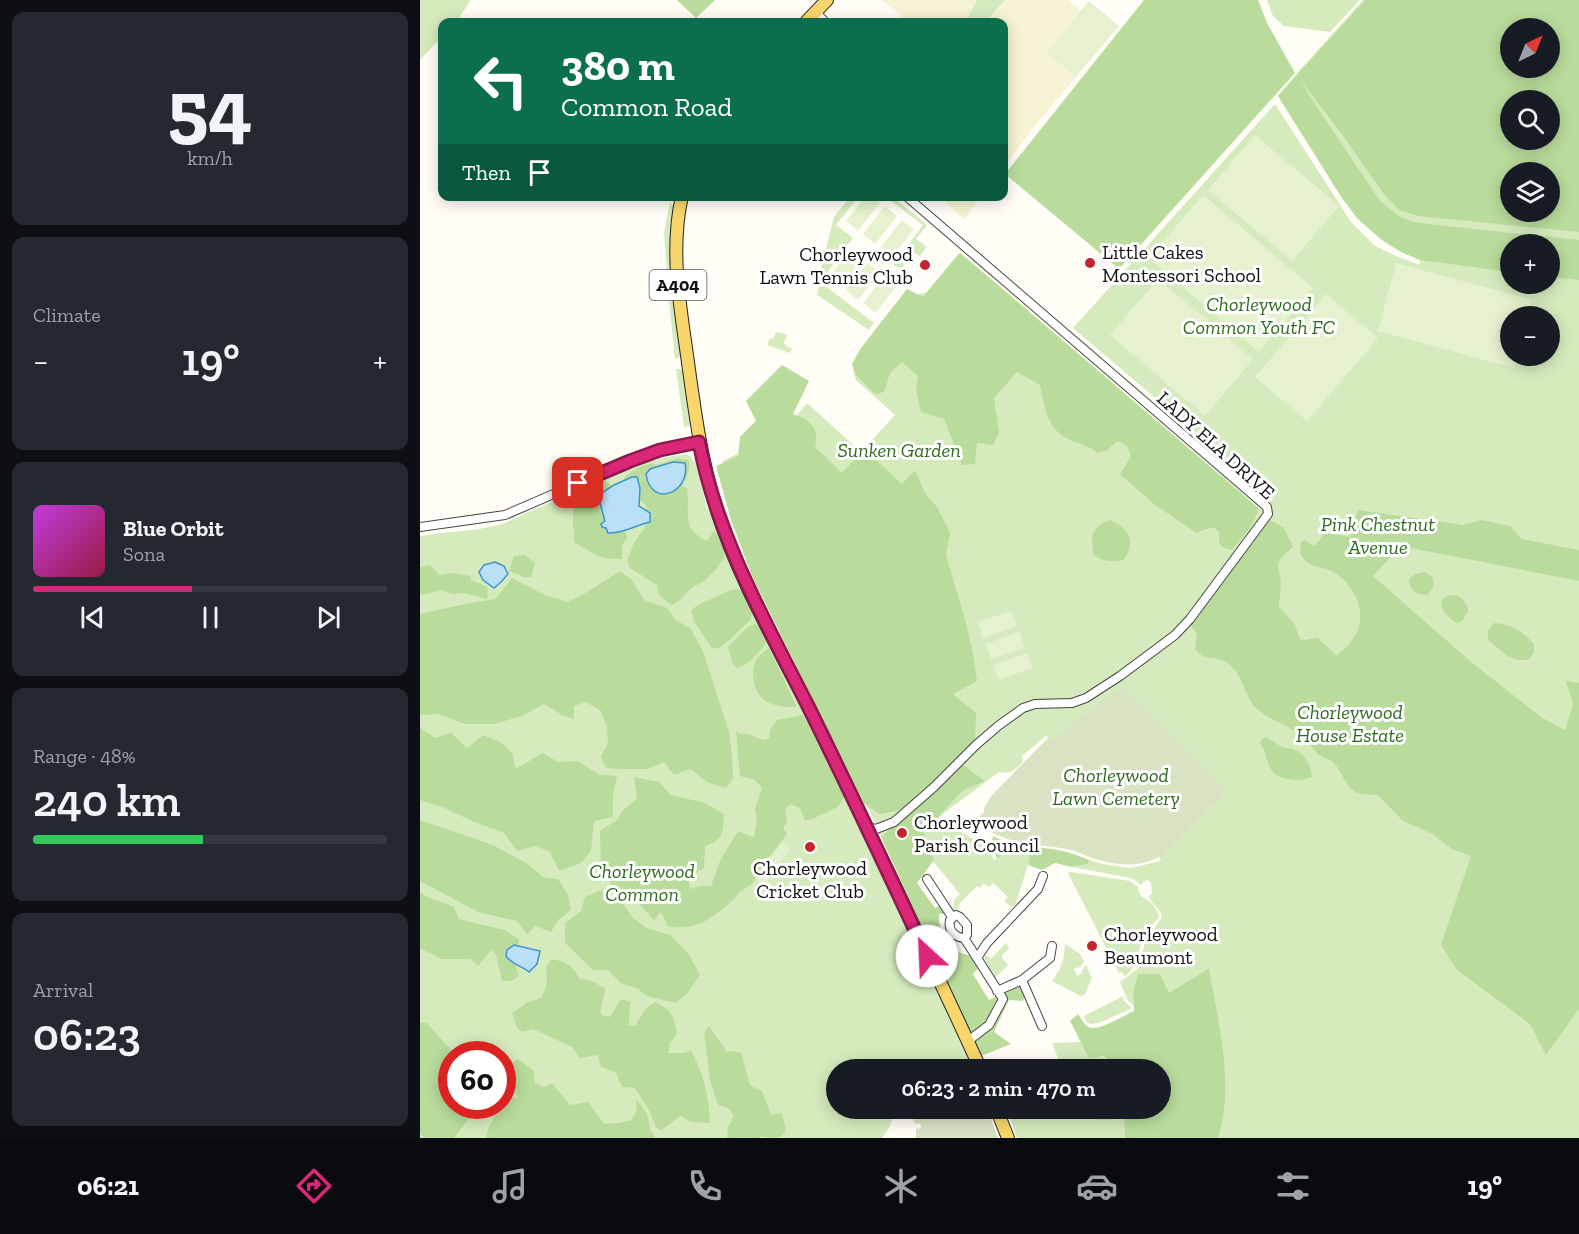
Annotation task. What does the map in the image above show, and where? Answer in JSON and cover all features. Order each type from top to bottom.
[{"type":"main road","points":[[810,18],[827,0]]},
{"type":"main road","name":"A404","points":[[681,201],[676,237],[676,274],[699,442],[716,507],[744,579],[867,827],[976,1059]]},
{"type":"main road","points":[[1000,1119],[1008,1138]]},
{"type":"street","points":[[816,12],[821,18]]},
{"type":"street","name":"LADY ELA DRIVE","points":[[867,827],[876,829],[894,822],[976,745],[1023,708],[1035,704],[1072,703],[1086,698],[1170,639],[1190,620],[1268,514],[1267,507],[912,201]]},
{"type":"street","points":[[420,527],[505,515],[630,461],[660,450],[699,442]]},
{"type":"street","points":[[977,958],[987,943],[1038,889],[1043,876]]},
{"type":"street","points":[[927,879],[952,917]]},
{"type":"street","points":[[964,938],[968,931],[967,925],[960,916],[956,915],[950,920],[950,929],[956,936],[964,938],[1003,999],[989,1025],[968,1041]]},
{"type":"street","points":[[997,991],[1022,980],[1050,958],[1052,946]]},
{"type":"street","points":[[1022,980],[1041,1026]]},
{"type":"shaded area","points":[[882,0],[977,0],[967,18],[903,18]]},
{"type":"shaded area","points":[[1005,0],[1068,0],[1081,11],[1046,53],[1076,77],[1008,162],[1008,18],[989,18]]},
{"type":"shaded area","points":[[944,201],[978,201],[964,219]]},
{"type":"green space","points":[[420,0],[471,0],[459,18],[438,18],[438,41],[420,60]]},
{"type":"green space","points":[[677,0],[715,0],[696,18]]},
{"type":"green space","points":[[977,0],[1005,0],[989,18],[967,18]]},
{"type":"green space","points":[[1144,0],[1258,0],[1267,23],[1295,73],[1119,269],[1008,176],[1008,170]]},
{"type":"green space","points":[[1267,0],[1360,0],[1330,32],[1284,26],[1273,16]]},
{"type":"green space","name":"Chorleywood House Estate","points":[[1363,0],[1579,0],[1579,1138],[1218,1138],[1223,1117],[1225,1075],[1209,968],[1169,993],[1133,993],[1134,1006],[1127,999],[1120,982],[1137,969],[1146,940],[1162,917],[1149,896],[1152,894],[1151,883],[1148,880],[1141,885],[1131,878],[1072,867],[1088,864],[1089,860],[1130,868],[1161,861],[1149,834],[1100,781],[1046,736],[1022,756],[1023,761],[1015,769],[1007,773],[999,772],[926,829],[909,820],[881,837],[723,469],[723,461],[796,416],[807,403],[861,452],[895,415],[856,380],[853,370],[863,351],[918,294],[926,293],[958,254],[962,254],[1263,511],[1273,498],[1073,328],[1275,104],[1351,222],[1375,246],[1420,265],[1420,260],[1382,240],[1357,218],[1278,96]]},
{"type":"green space","points":[[1365,0],[1579,0],[1579,232],[1418,216],[1399,210],[1383,193],[1301,81],[1380,201],[1399,216],[1413,222],[1522,234],[1500,234],[1500,271],[1420,260],[1382,240],[1357,218],[1278,96]]},
{"type":"green space","points":[[1089,1],[1119,26],[1076,77],[1046,53]]},
{"type":"green space","points":[[1255,135],[1339,206],[1292,261],[1208,190]]},
{"type":"green space","name":"Chorleywood Common Youth FC","points":[[1203,195],[1313,288],[1259,352],[1149,258]]},
{"type":"green space","points":[[847,201],[855,201],[836,225],[853,238],[820,282],[818,280],[834,217]]},
{"type":"green space","points":[[862,201],[880,203],[858,231],[846,221]]},
{"type":"green space","points":[[891,201],[898,201],[927,225],[916,239],[927,247],[920,256],[914,253],[902,268],[893,265],[923,225]]},
{"type":"green space","points":[[670,202],[674,207],[670,237],[670,271],[667,272],[664,233]]},
{"type":"green space","points":[[885,206],[897,216],[875,244],[863,234]]},
{"type":"green space","points":[[902,220],[914,229],[892,257],[880,248]]},
{"type":"green space","points":[[1560,238],[1579,240],[1579,280],[1560,278]]},
{"type":"green space","points":[[850,250],[863,259],[841,287],[829,277]]},
{"type":"green space","points":[[960,253],[1258,508],[1252,525],[1232,550],[1224,548],[1219,543],[1219,532],[1214,528],[1196,533],[1154,504],[1120,474],[1131,456],[1127,446],[1118,441],[1106,451],[1097,453],[1063,436],[1048,418],[1040,385],[1017,372],[994,398],[999,432],[993,445],[977,443],[975,464],[962,465],[944,419],[921,412],[916,389],[918,376],[902,362],[890,373],[884,392],[875,394],[856,375],[852,364],[861,348],[907,289],[923,297]]},
{"type":"green space","points":[[867,263],[880,272],[858,300],[846,290]]},
{"type":"green space","points":[[1396,263],[1500,291],[1500,294],[1510,294],[1532,300],[1530,306],[1500,306],[1500,364],[1378,331]]},
{"type":"green space","points":[[884,276],[897,286],[875,313],[863,303]]},
{"type":"green space","points":[[1158,279],[1253,359],[1205,416],[1110,335]]},
{"type":"green space","points":[[820,282],[874,323],[869,330],[817,295]]},
{"type":"green space","points":[[668,291],[673,294],[681,356],[675,359]]},
{"type":"green space","points":[[1326,294],[1378,338],[1307,421],[1255,377]]},
{"type":"green space","points":[[776,332],[788,335],[783,343],[792,349],[790,353],[767,345]]},
{"type":"green space","points":[[782,365],[809,381],[793,414],[805,419],[813,426],[816,435],[815,447],[842,473],[864,449],[902,484],[915,470],[926,495],[937,507],[950,533],[946,555],[964,616],[977,681],[953,694],[976,713],[975,742],[913,803],[897,811],[880,814],[864,804],[752,576],[731,520],[716,466],[738,456],[740,437],[756,421],[746,401]]},
{"type":"green space","points":[[676,369],[683,371],[690,426],[684,427]]},
{"type":"green space","name":"Chorleywood Common","points":[[686,454],[696,464],[707,508],[718,527],[743,589],[902,910],[969,1059],[826,1059],[826,1119],[892,1119],[882,1138],[420,1138],[420,536],[482,529],[502,524],[607,477],[645,463]]},
{"type":"green space","points":[[677,458],[689,460],[688,473],[682,486],[687,488],[689,525],[698,536],[707,541],[715,531],[725,557],[703,582],[691,588],[672,605],[659,595],[657,585],[630,568],[627,560],[636,539],[645,528],[643,517],[647,507],[624,489],[624,478],[645,465],[653,463],[656,465]]},
{"type":"green space","points":[[599,479],[610,484],[615,494],[618,524],[626,533],[627,538],[622,546],[622,559],[602,557],[574,542],[573,514],[579,488]]},
{"type":"green space","name":"Pink Chestnut Avenue","points":[[1358,510],[1463,525],[1481,520],[1510,526],[1522,539],[1579,550],[1579,581],[1401,546],[1373,576],[1470,661],[1541,717],[1565,730],[1573,704],[1566,681],[1579,683],[1579,1009],[1546,1055],[1530,1024],[1457,970],[1441,945],[1471,856],[1452,849],[1432,834],[1402,820],[1378,795],[1355,792],[1332,761],[1320,755],[1295,732],[1254,706],[1231,666],[1221,660],[1203,656],[1195,649],[1197,634],[1190,625],[1270,520],[1284,528],[1293,547],[1278,564],[1281,582],[1279,607],[1294,623],[1300,639],[1318,638],[1336,655],[1342,651],[1357,632],[1360,623],[1359,605],[1350,588],[1337,574],[1312,565],[1303,558],[1300,545],[1304,540],[1315,546],[1323,532],[1350,537]]},
{"type":"green space","points":[[1110,520],[1122,527],[1129,536],[1130,547],[1124,560],[1108,561],[1094,555],[1093,533],[1099,525]]},
{"type":"green space","points":[[525,555],[535,563],[531,577],[524,577],[509,571],[514,556]]},
{"type":"green space","points":[[430,565],[440,575],[453,573],[470,576],[471,580],[488,587],[487,599],[441,590],[420,594],[420,567]]},
{"type":"green space","points":[[620,571],[632,580],[644,600],[667,608],[676,620],[691,629],[703,651],[729,732],[733,779],[726,788],[707,782],[690,769],[674,775],[664,762],[648,769],[606,768],[601,757],[608,743],[607,727],[601,711],[586,702],[574,706],[574,719],[544,704],[522,716],[494,724],[465,724],[438,714],[420,715],[420,614],[495,599],[512,578],[545,595],[568,602]]},
{"type":"green space","points":[[1425,572],[1432,577],[1434,584],[1431,591],[1427,595],[1415,593],[1410,586],[1409,579],[1415,574]]},
{"type":"green space","points":[[736,589],[746,591],[753,605],[751,619],[730,640],[717,649],[711,647],[694,621],[691,610]]},
{"type":"green space","points":[[1456,595],[1465,602],[1468,612],[1462,621],[1456,623],[1444,611],[1441,601],[1447,596]]},
{"type":"green space","points":[[1011,611],[1017,626],[983,638],[978,622]]},
{"type":"green space","points":[[1494,623],[1516,629],[1534,644],[1534,653],[1528,660],[1510,657],[1488,640],[1488,631]]},
{"type":"green space","points":[[757,624],[764,628],[770,638],[752,659],[737,668],[732,663],[728,647],[745,630]]},
{"type":"green space","points":[[1019,632],[1025,648],[991,659],[986,644]]},
{"type":"green space","points":[[769,648],[797,707],[772,704],[764,700],[757,691],[753,673],[755,662]]},
{"type":"green space","points":[[1027,653],[1032,668],[999,680],[993,665]]},
{"type":"green space","name":"Chorleywood Lawn Cemetery","points":[[1123,686],[1226,791],[1160,856],[1135,864],[1109,862],[1069,850],[1010,840],[973,822],[984,812],[992,795],[1048,738],[1051,740]]},
{"type":"green space","points":[[803,715],[844,797],[838,807],[810,820],[805,820],[800,808],[791,804],[785,809],[787,821],[783,829],[787,834],[765,862],[752,884],[737,894],[715,915],[698,924],[689,927],[668,926],[661,912],[654,920],[640,905],[617,891],[601,871],[600,831],[617,820],[623,810],[637,799],[634,777],[659,782],[671,795],[705,803],[724,814],[719,838],[705,846],[704,868],[688,878],[690,889],[711,886],[720,861],[738,831],[754,838],[757,820],[755,809],[762,788],[755,780],[740,776],[736,731],[763,740],[769,738],[771,728],[777,720]]},
{"type":"green space","points":[[420,728],[435,738],[451,733],[467,748],[483,735],[502,743],[513,754],[515,769],[543,753],[558,762],[577,761],[600,775],[617,776],[613,795],[613,817],[594,821],[591,851],[581,863],[559,871],[550,852],[535,846],[517,851],[504,833],[420,800]]},
{"type":"green space","points":[[1266,737],[1281,746],[1301,753],[1309,764],[1312,777],[1295,780],[1275,774],[1269,766],[1260,743]]},
{"type":"green space","points":[[963,765],[985,781],[962,791],[924,833],[934,860],[917,883],[935,908],[940,905],[945,914],[939,914],[946,942],[955,951],[970,955],[978,968],[973,974],[989,1000],[1019,985],[1025,998],[1022,1001],[1009,1000],[994,1032],[1011,1044],[981,1056],[881,837]]},
{"type":"green space","points":[[940,819],[980,843],[995,860],[1006,849],[1031,855],[1016,903],[1012,908],[1004,901],[1008,897],[993,883],[989,887],[984,883],[980,888],[977,886],[960,903],[957,911],[953,910],[954,900],[960,894],[933,861],[924,833]]},
{"type":"green space","points":[[420,820],[493,845],[528,864],[543,877],[558,879],[568,895],[571,910],[558,920],[551,932],[535,926],[527,934],[517,921],[478,912],[420,881]]},
{"type":"green space","points":[[993,836],[1019,845],[1067,852],[1089,860],[1088,864],[1072,867],[1055,863],[1042,870],[1028,865],[1030,855],[1007,849],[997,859],[992,842]]},
{"type":"green space","points":[[782,842],[790,848],[765,886],[757,880]]},
{"type":"green space","points":[[1068,873],[1130,881],[1139,888],[1141,896],[1157,910],[1159,917],[1145,935],[1134,965],[1125,976],[1122,972],[1119,973]]},
{"type":"green space","points":[[600,890],[622,902],[633,918],[647,928],[670,935],[688,953],[700,975],[680,1000],[675,1003],[647,996],[638,989],[621,983],[608,970],[593,970],[565,943],[565,923],[581,911],[585,897]]},
{"type":"green space","points":[[420,893],[454,907],[459,919],[504,930],[519,939],[519,945],[514,945],[506,956],[515,964],[519,976],[511,981],[502,981],[496,955],[491,950],[478,966],[470,959],[441,959],[420,948]]},
{"type":"green space","points":[[1006,943],[1009,949],[1002,955],[1002,958],[1008,965],[995,978],[984,958],[986,955],[991,959]]},
{"type":"green space","points":[[1065,944],[1080,954],[1084,961],[1080,968],[1074,969],[1077,976],[1082,973],[1086,965],[1092,978],[1085,994],[1081,996],[1052,981],[1062,964]]},
{"type":"green space","points":[[551,959],[568,965],[580,979],[589,980],[605,988],[601,1015],[610,1017],[621,999],[630,1002],[629,1025],[635,1026],[646,1008],[655,1002],[669,1011],[677,1034],[670,1043],[668,1053],[691,1051],[705,1086],[710,1123],[691,1122],[681,1116],[661,1130],[656,1127],[649,1110],[635,1088],[622,1087],[616,1073],[601,1067],[598,1055],[580,1058],[572,1047],[533,1029],[522,1032],[517,1028],[512,1013],[528,1002],[541,998],[547,983],[546,968]]},
{"type":"green space","points":[[1209,968],[1225,1075],[1223,1117],[1218,1138],[1125,1138],[1124,1119],[1171,1119],[1171,1059],[1107,1059],[1103,1056],[1089,1058],[1070,1021],[1078,1014],[1087,1026],[1096,1028],[1134,1011],[1133,993],[1138,974],[1160,974],[1169,993]]},
{"type":"green space","points":[[1123,996],[1124,1001],[1132,1008],[1099,1023],[1090,1024],[1086,1021],[1084,1016]]},
{"type":"green space","points":[[426,1022],[443,1041],[438,1041],[438,1119],[468,1119],[454,1138],[424,1138],[420,1133],[420,1023]]},
{"type":"green space","points":[[709,1026],[727,1052],[741,1053],[750,1085],[762,1091],[771,1115],[782,1113],[786,1130],[782,1136],[727,1138],[728,1127],[734,1116],[728,1108],[718,1105],[710,1080],[704,1033]]},
{"type":"green space","points":[[1081,1042],[1106,1059],[1058,1059],[1052,1043]]},
{"type":"green space","points":[[518,1059],[534,1071],[535,1083],[543,1087],[552,1083],[570,1105],[588,1102],[604,1124],[632,1120],[637,1109],[636,1099],[647,1113],[655,1138],[486,1138],[494,1119],[516,1119],[516,1098],[518,1099],[516,1060]]},
{"type":"green space","points":[[913,1119],[991,1119],[998,1138],[916,1138],[916,1129],[921,1128],[920,1123],[915,1124]]},
{"type":"green space","points":[[1010,1119],[1125,1119],[1125,1138],[1017,1138]]},
{"type":"water","points":[[673,462],[685,463],[682,482],[670,493],[662,494],[655,491],[649,485],[646,474],[650,469]]},
{"type":"water","points":[[632,477],[637,477],[640,488],[639,506],[650,513],[650,522],[624,531],[608,533],[601,524],[605,521],[599,499],[600,494]]},
{"type":"water","points":[[495,562],[504,566],[508,574],[494,588],[483,580],[479,572],[484,565]]},
{"type":"water","points":[[514,945],[540,951],[537,964],[529,972],[506,956],[507,950]]},
{"type":"place","name":"Little Cakes Montessori School","points":[[1090,263]]},
{"type":"place","name":"Chorleywood Lawn Tennis Club","points":[[925,265]]},
{"type":"place","name":"Chorleywood Parish Council","points":[[902,833]]},
{"type":"place","name":"Chorleywood Cricket Club","points":[[810,847]]},
{"type":"place","name":"Chorleywood Beaumont","points":[[1092,946]]},
{"type":"route","points":[[578,483],[660,450],[699,442],[716,507],[744,579],[867,828],[927,956]]},
{"type":"park label","name":"Sunken Garden","points":[[899,450]]}]
